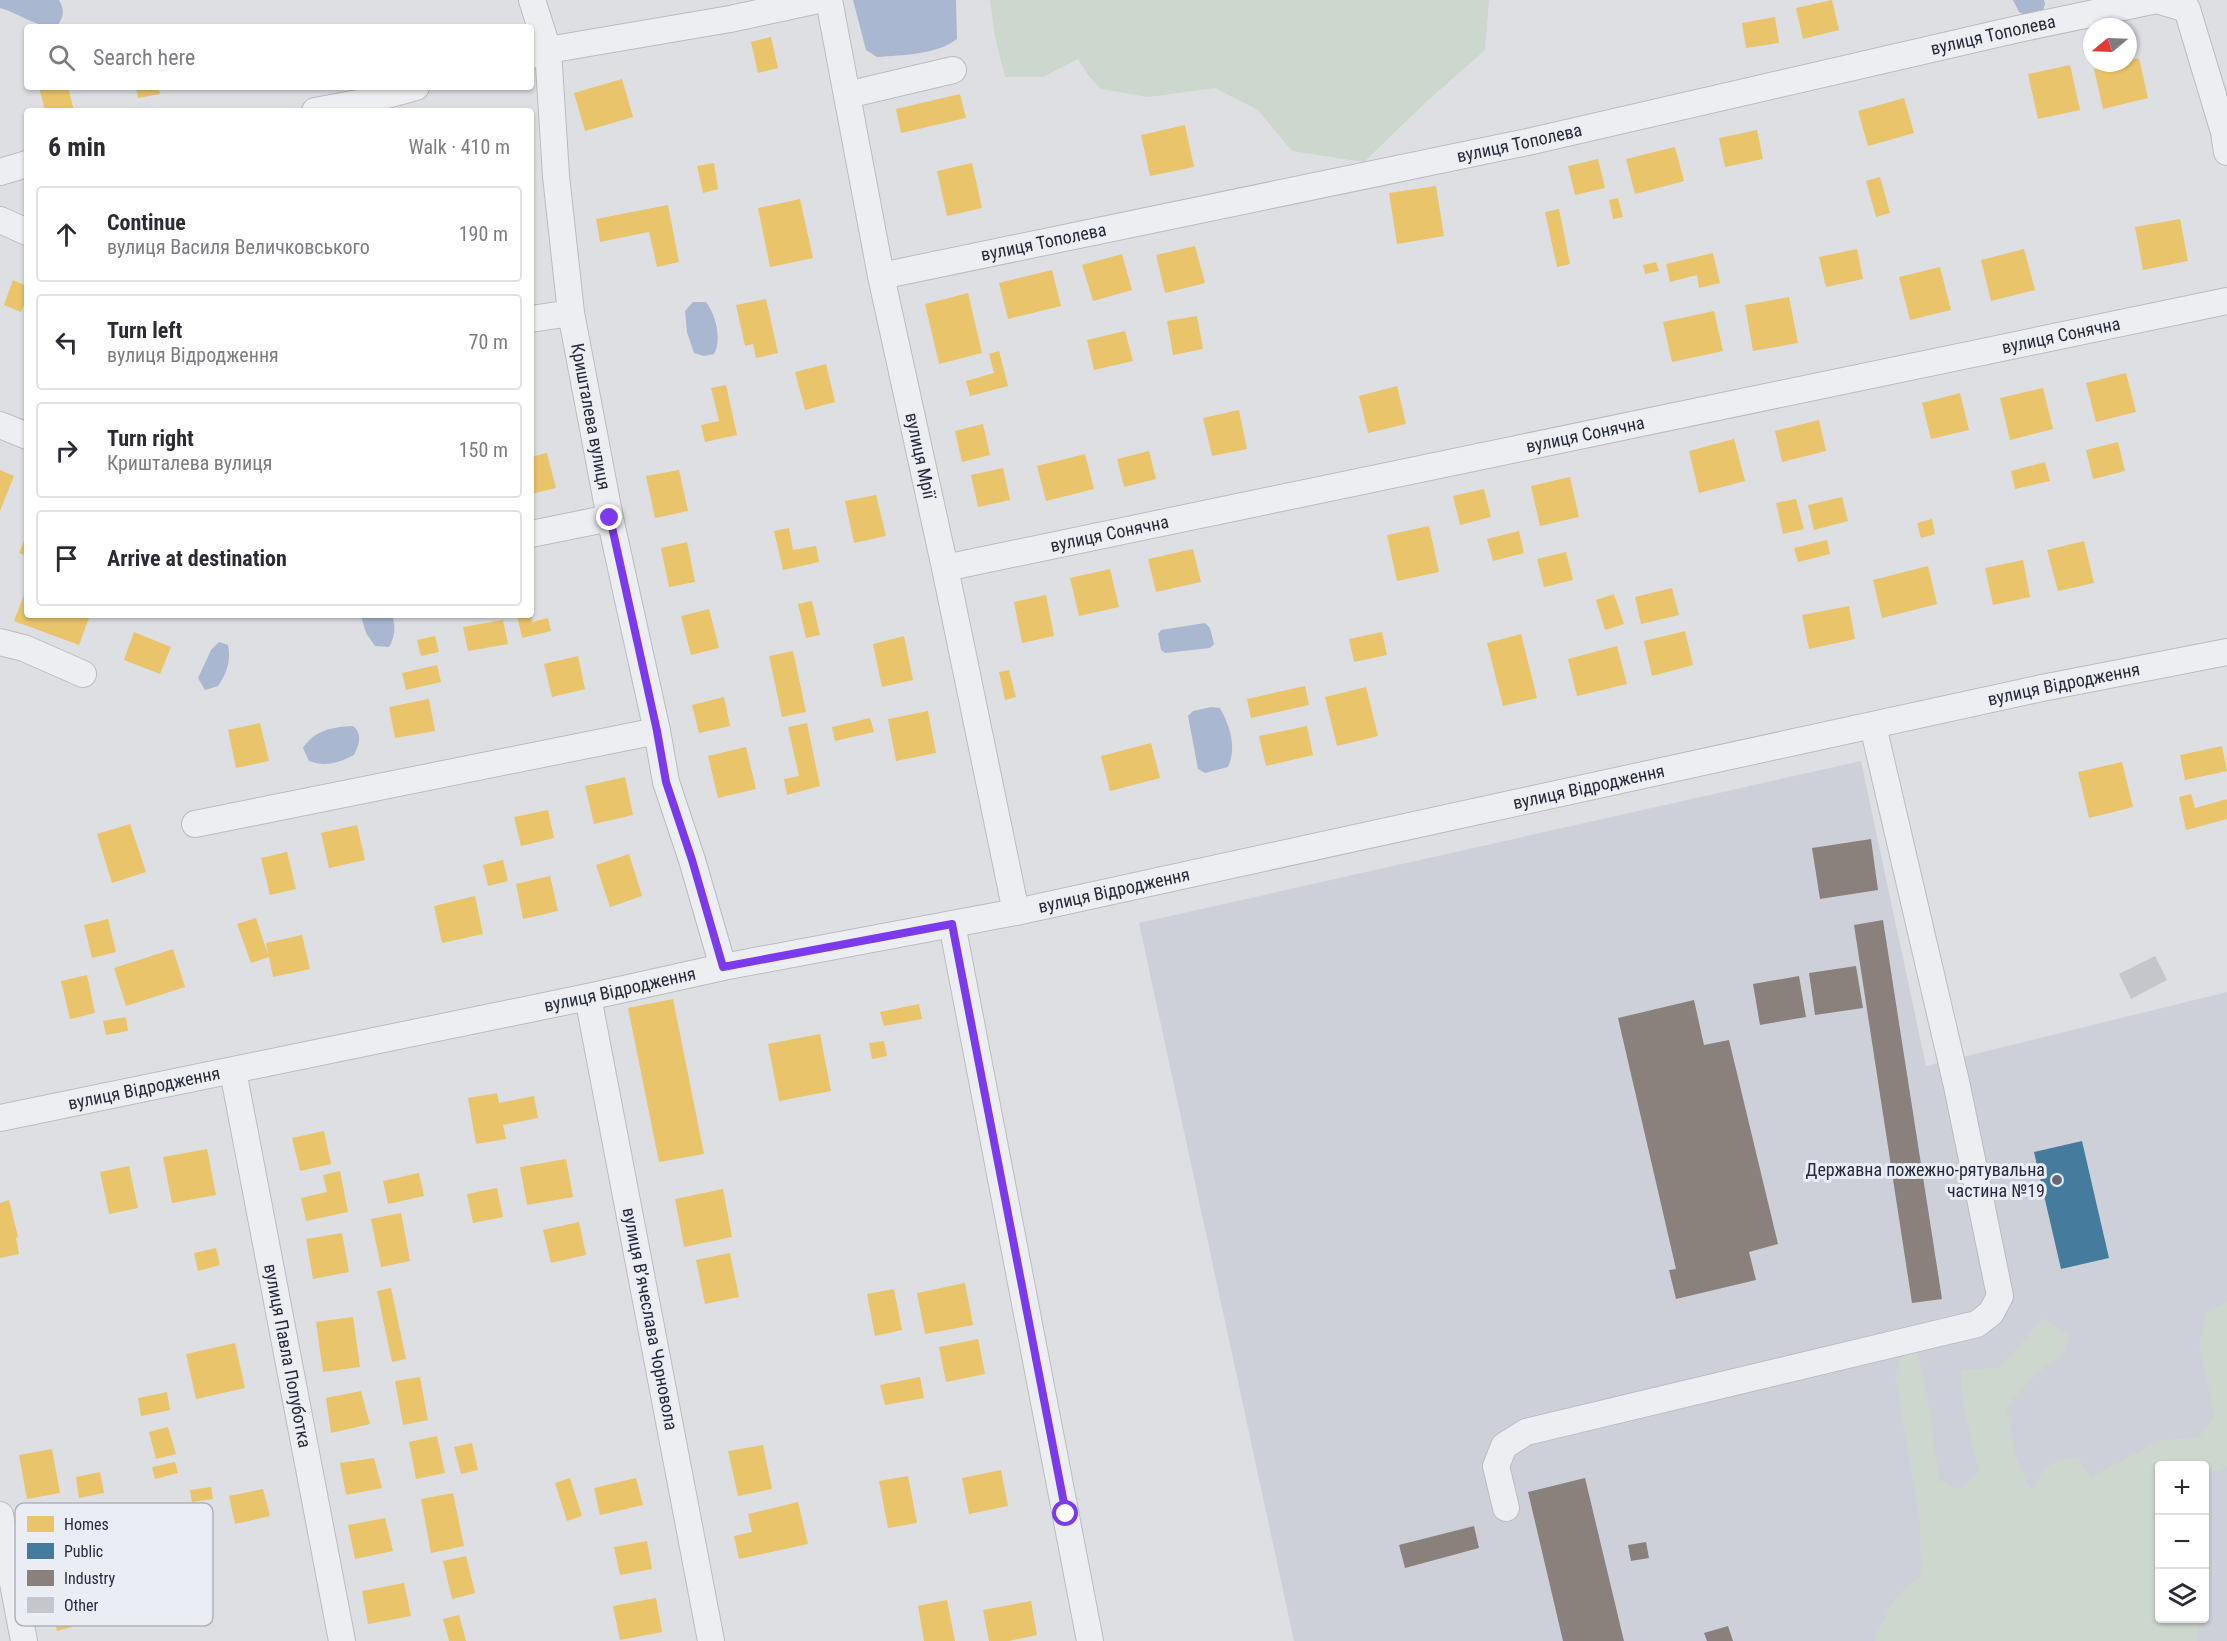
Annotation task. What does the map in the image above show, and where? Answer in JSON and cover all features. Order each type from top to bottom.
[{"type":"street","name":"Кришталева вулиця","points":[[532,0],[556,176],[571,313],[610,518],[666,782],[692,860],[723,967]]},
{"type":"street","points":[[540,52],[730,19],[818,0]]},
{"type":"street","name":"вулиця Мрії","points":[[829,0],[880,276],[945,568],[1016,912]]},
{"type":"street","name":"вулиця Тополева","points":[[880,276],[1532,141],[2018,29],[2157,0],[2187,9],[2224,132],[2227,152]]},
{"type":"street","points":[[846,95],[953,70]]},
{"type":"street","points":[[333,108],[358,104],[406,90]]},
{"type":"street","points":[[0,172],[24,165]]},
{"type":"street","points":[[0,220],[24,231]]},
{"type":"street","name":"вулиця Сонячна","points":[[945,568],[2227,301]]},
{"type":"street","points":[[534,319],[571,313]]},
{"type":"street","points":[[0,425],[24,434]]},
{"type":"street","points":[[534,533],[610,518]]},
{"type":"street","points":[[0,642],[24,648],[83,674]]},
{"type":"street","name":"вулиця Відродження","points":[[0,1118],[723,967],[1016,912],[2042,688],[2227,652]]},
{"type":"street","points":[[1506,1508],[1496,1466],[1504,1446],[1526,1432],[1977,1324],[1991,1313],[2000,1296],[1957,1086],[1873,726]]},
{"type":"street","points":[[195,824],[657,731]]},
{"type":"street","points":[[952,924],[1090,1641]]},
{"type":"street","name":"вулиця Вʼячеслава Чорновола","points":[[588,997],[711,1641]]},
{"type":"street","name":"вулиця Павла Полуботка","points":[[233,1071],[342,1641]]},
{"type":"street","points":[[0,1515],[15,1594]]},
{"type":"street","points":[[21,1626],[24,1641]]},
{"type":"shaded area","points":[[990,0],[1489,0],[1485,50],[1426,102],[1364,162],[1292,151],[1258,110],[1215,88],[1148,97],[1101,89],[1078,59],[1043,77],[1005,77],[995,37]]},
{"type":"shaded area","points":[[1861,761],[1926,1066],[2227,992],[2227,1641],[1294,1641],[1139,923]]},
{"type":"shaded area","points":[[2227,1302],[2227,1467],[2209,1474],[2209,1461],[2155,1461],[2155,1623],[2199,1623],[2198,1641],[1875,1641],[1896,1596],[1921,1575],[1920,1521],[1895,1377],[1904,1348],[1917,1351],[1927,1393],[1939,1480],[1961,1490],[1979,1472],[1961,1395],[1961,1370],[1999,1368],[2044,1318],[2069,1336],[2064,1352],[2034,1376],[2006,1407],[2016,1457],[2031,1490],[2049,1466],[2061,1460],[2078,1458],[2091,1477],[2160,1441],[2199,1437],[2215,1415],[2199,1347],[2206,1312]]},
{"type":"water","points":[[0,0],[59,0],[63,11],[58,24],[38,24],[0,8]]},
{"type":"water","points":[[853,0],[956,0],[957,39],[929,51],[877,57],[866,50]]},
{"type":"water","points":[[2013,0],[2044,0],[2045,4],[2043,10],[2025,15],[2019,12]]},
{"type":"water","points":[[693,302],[706,302],[713,314],[718,335],[714,354],[704,356],[694,353],[687,332],[685,311]]},
{"type":"water","points":[[362,618],[393,618],[393,639],[389,647],[375,646],[366,633]]},
{"type":"water","points":[[1205,623],[1210,628],[1214,644],[1210,648],[1165,653],[1161,650],[1158,634],[1161,630]]},
{"type":"water","points":[[219,642],[228,645],[228,667],[218,686],[205,690],[198,678],[211,650]]},
{"type":"water","points":[[1211,707],[1220,708],[1224,715],[1231,737],[1232,752],[1228,767],[1205,773],[1198,769],[1188,716],[1193,711]]},
{"type":"water","points":[[353,726],[359,736],[354,755],[332,763],[321,764],[309,761],[303,748],[313,737],[338,727]]},
{"type":"building: Homes","points":[[1832,0],[1839,30],[1803,39],[1796,8]]},
{"type":"building: Homes","points":[[1775,17],[1779,43],[1746,48],[1742,23]]},
{"type":"building: Homes","points":[[771,37],[778,68],[758,73],[751,42]]},
{"type":"building: Homes","points":[[2139,58],[2148,98],[2103,109],[2095,72],[2137,72],[2137,59]]},
{"type":"building: Homes","points":[[2070,65],[2080,110],[2038,119],[2028,74]]},
{"type":"building: Homes","points":[[622,79],[633,117],[585,131],[574,93]]},
{"type":"building: Homes","points":[[40,90],[69,90],[73,108],[44,108]]},
{"type":"building: Homes","points":[[137,90],[159,90],[160,94],[138,98]]},
{"type":"building: Homes","points":[[960,94],[966,118],[901,133],[896,109]]},
{"type":"building: Homes","points":[[1904,98],[1914,133],[1868,146],[1858,111]]},
{"type":"building: Homes","points":[[1185,125],[1194,167],[1150,176],[1141,135]]},
{"type":"building: Homes","points":[[1757,130],[1763,159],[1725,167],[1719,138]]},
{"type":"building: Homes","points":[[1675,147],[1684,181],[1635,194],[1626,159]]},
{"type":"building: Homes","points":[[1598,159],[1605,188],[1575,195],[1568,166]]},
{"type":"building: Homes","points":[[714,163],[718,189],[703,193],[697,166]]},
{"type":"building: Homes","points":[[972,163],[982,208],[947,216],[937,171]]},
{"type":"building: Homes","points":[[1880,177],[1890,213],[1876,217],[1866,181]]},
{"type":"building: Homes","points":[[1436,186],[1444,236],[1397,244],[1389,193]]},
{"type":"building: Homes","points":[[1618,198],[1623,217],[1613,219],[1609,200]]},
{"type":"building: Homes","points":[[800,199],[813,258],[770,267],[758,208]]},
{"type":"building: Homes","points":[[668,205],[679,262],[657,267],[649,232],[600,242],[596,219]]},
{"type":"building: Homes","points":[[1559,209],[1570,264],[1557,267],[1545,212]]},
{"type":"building: Homes","points":[[2180,219],[2188,261],[2143,270],[2135,227]]},
{"type":"building: Homes","points":[[1195,246],[1205,283],[1165,293],[1156,255]]},
{"type":"building: Homes","points":[[1857,249],[1863,279],[1826,287],[1819,257]]},
{"type":"building: Homes","points":[[2024,249],[2035,290],[1991,301],[1981,260]]},
{"type":"building: Homes","points":[[1713,253],[1720,283],[1699,288],[1697,275],[1670,282],[1666,264]]},
{"type":"building: Homes","points":[[1122,254],[1132,290],[1093,301],[1082,265]]},
{"type":"building: Homes","points":[[1656,262],[1659,271],[1645,274],[1643,265]]},
{"type":"building: Homes","points":[[1940,267],[1951,310],[1910,320],[1899,277]]},
{"type":"building: Homes","points":[[1052,270],[1061,306],[1008,319],[999,283]]},
{"type":"building: Homes","points":[[13,280],[24,285],[24,304],[21,312],[4,305]]},
{"type":"building: Homes","points":[[968,293],[982,353],[939,364],[925,304]]},
{"type":"building: Homes","points":[[1789,297],[1798,343],[1753,351],[1745,305]]},
{"type":"building: Homes","points":[[766,299],[778,353],[756,358],[753,344],[745,346],[736,305]]},
{"type":"building: Homes","points":[[1714,311],[1723,351],[1672,362],[1663,322]]},
{"type":"building: Homes","points":[[1197,316],[1203,349],[1173,355],[1167,321]]},
{"type":"building: Homes","points":[[1125,331],[1133,361],[1094,370],[1087,340]]},
{"type":"building: Homes","points":[[999,351],[1008,386],[970,396],[966,381],[994,373],[989,354]]},
{"type":"building: Homes","points":[[826,364],[835,402],[805,410],[795,372]]},
{"type":"building: Homes","points":[[2126,373],[2136,412],[2096,422],[2086,383]]},
{"type":"building: Homes","points":[[726,385],[737,435],[705,442],[701,425],[719,421],[711,388]]},
{"type":"building: Homes","points":[[1397,386],[1406,424],[1368,433],[1359,396]]},
{"type":"building: Homes","points":[[2043,388],[2053,429],[2010,440],[2000,398]]},
{"type":"building: Homes","points":[[1960,393],[1969,430],[1931,439],[1922,403]]},
{"type":"building: Homes","points":[[1239,410],[1247,449],[1212,456],[1203,418]]},
{"type":"building: Homes","points":[[1819,420],[1826,451],[1782,462],[1775,431]]},
{"type":"building: Homes","points":[[983,424],[990,455],[962,462],[955,431]]},
{"type":"building: Homes","points":[[1734,439],[1745,481],[1699,493],[1689,451]]},
{"type":"building: Homes","points":[[2118,442],[2125,471],[2093,479],[2086,450]]},
{"type":"building: Homes","points":[[1149,451],[1156,479],[1124,487],[1117,459]]},
{"type":"building: Homes","points":[[547,453],[556,488],[534,493],[534,456]]},
{"type":"building: Homes","points":[[1085,454],[1094,489],[1046,501],[1037,466]]},
{"type":"building: Homes","points":[[2045,462],[2050,481],[2015,489],[2011,471]]},
{"type":"building: Homes","points":[[1003,468],[1010,500],[978,507],[971,475]]},
{"type":"building: Homes","points":[[0,470],[14,476],[0,511]]},
{"type":"building: Homes","points":[[679,470],[688,511],[655,518],[646,476]]},
{"type":"building: Homes","points":[[1570,477],[1579,517],[1540,526],[1531,486]]},
{"type":"building: Homes","points":[[1484,489],[1491,517],[1460,525],[1453,496]]},
{"type":"building: Homes","points":[[876,495],[886,536],[854,543],[845,501]]},
{"type":"building: Homes","points":[[1842,497],[1848,521],[1814,530],[1808,505]]},
{"type":"building: Homes","points":[[1796,499],[1804,529],[1783,534],[1776,503]]},
{"type":"building: Homes","points":[[1932,519],[1935,534],[1921,538],[1917,523]]},
{"type":"building: Homes","points":[[1429,526],[1439,572],[1397,581],[1387,535]]},
{"type":"building: Homes","points":[[789,528],[793,550],[816,546],[819,562],[783,570],[774,531]]},
{"type":"building: Homes","points":[[1519,531],[1524,553],[1493,561],[1487,539]]},
{"type":"building: Homes","points":[[24,540],[24,555],[19,553]]},
{"type":"building: Homes","points":[[1827,540],[1830,554],[1798,562],[1794,548]]},
{"type":"building: Homes","points":[[2084,541],[2094,583],[2058,591],[2047,550]]},
{"type":"building: Homes","points":[[687,542],[695,582],[669,587],[661,548]]},
{"type":"building: Homes","points":[[1193,549],[1201,582],[1156,592],[1148,559]]},
{"type":"building: Homes","points":[[1566,552],[1573,580],[1544,587],[1537,559]]},
{"type":"building: Homes","points":[[2023,560],[2030,597],[1993,605],[1985,568]]},
{"type":"building: Homes","points":[[1928,566],[1937,604],[1882,618],[1873,580]]},
{"type":"building: Homes","points":[[1110,569],[1119,607],[1079,616],[1070,578]]},
{"type":"building: Homes","points":[[1672,588],[1679,615],[1641,624],[1635,597]]},
{"type":"building: Homes","points":[[1614,594],[1624,624],[1605,630],[1596,600]]},
{"type":"building: Homes","points":[[24,595],[24,618],[89,618],[79,645],[14,621]]},
{"type":"building: Homes","points":[[1046,595],[1054,636],[1022,643],[1014,602]]},
{"type":"building: Homes","points":[[812,601],[820,635],[806,638],[798,604]]},
{"type":"building: Homes","points":[[1849,606],[1855,639],[1809,649],[1802,615]]},
{"type":"building: Homes","points":[[709,609],[719,648],[691,655],[681,616]]},
{"type":"building: Homes","points":[[518,618],[531,618],[532,622],[548,618],[551,631],[522,638]]},
{"type":"building: Homes","points":[[503,620],[508,644],[468,651],[463,627]]},
{"type":"building: Homes","points":[[1685,631],[1693,665],[1652,676],[1644,641]]},
{"type":"building: Homes","points":[[134,632],[171,647],[160,674],[124,660]]},
{"type":"building: Homes","points":[[1382,632],[1387,655],[1354,662],[1349,639]]},
{"type":"building: Homes","points":[[1521,634],[1537,698],[1503,706],[1487,643]]},
{"type":"building: Homes","points":[[435,636],[439,652],[421,656],[417,640]]},
{"type":"building: Homes","points":[[904,636],[913,680],[882,687],[873,644]]},
{"type":"building: Homes","points":[[1617,646],[1627,684],[1577,696],[1568,659]]},
{"type":"building: Homes","points":[[793,651],[806,712],[782,717],[769,656]]},
{"type":"building: Homes","points":[[578,656],[585,689],[552,697],[544,664]]},
{"type":"building: Homes","points":[[437,665],[441,682],[406,690],[402,673]]},
{"type":"building: Homes","points":[[1009,670],[1016,697],[1005,700],[999,672]]},
{"type":"building: Homes","points":[[1305,686],[1309,705],[1251,718],[1247,699]]},
{"type":"building: Homes","points":[[1366,687],[1378,736],[1337,746],[1325,697]]},
{"type":"building: Homes","points":[[724,697],[730,726],[699,733],[692,705]]},
{"type":"building: Homes","points":[[429,699],[435,731],[395,738],[389,707]]},
{"type":"building: Homes","points":[[928,711],[936,753],[896,761],[888,719]]},
{"type":"building: Homes","points":[[870,718],[874,732],[835,741],[832,727]]},
{"type":"building: Homes","points":[[260,723],[269,761],[236,768],[228,730]]},
{"type":"building: Homes","points":[[807,723],[820,786],[787,795],[784,779],[799,776],[788,727]]},
{"type":"building: Homes","points":[[1307,726],[1313,755],[1266,766],[1259,736]]},
{"type":"building: Homes","points":[[1151,743],[1160,778],[1110,791],[1101,756]]},
{"type":"building: Homes","points":[[2222,746],[2227,771],[2185,780],[2180,755]]},
{"type":"building: Homes","points":[[746,747],[756,789],[718,798],[708,756]]},
{"type":"building: Homes","points":[[2122,762],[2133,807],[2089,818],[2078,772]]},
{"type":"building: Homes","points":[[625,777],[633,815],[594,824],[585,786]]},
{"type":"building: Homes","points":[[2191,794],[2195,808],[2227,799],[2227,819],[2186,830],[2179,797]]},
{"type":"building: Homes","points":[[548,810],[554,838],[521,846],[514,817]]},
{"type":"building: Homes","points":[[130,824],[146,872],[112,883],[97,834]]},
{"type":"building: Homes","points":[[357,825],[365,860],[329,868],[321,833]]},
{"type":"building: Homes","points":[[287,852],[296,889],[270,895],[261,858]]},
{"type":"building: Homes","points":[[629,854],[642,896],[610,907],[596,865]]},
{"type":"building: Homes","points":[[503,860],[508,881],[488,886],[483,865]]},
{"type":"building: Homes","points":[[550,876],[558,911],[523,919],[516,884]]},
{"type":"building: Homes","points":[[475,896],[483,934],[442,943],[434,906]]},
{"type":"building: Homes","points":[[256,918],[268,955],[266,943],[302,935],[310,969],[273,977],[269,957],[251,963],[237,924]]},
{"type":"building: Homes","points":[[108,919],[116,952],[92,958],[84,925]]},
{"type":"building: Homes","points":[[173,949],[185,987],[126,1006],[114,968]]},
{"type":"building: Homes","points":[[87,975],[95,1013],[70,1019],[61,981]]},
{"type":"building: Homes","points":[[673,999],[704,1154],[659,1162],[628,1008]]},
{"type":"building: Homes","points":[[919,1004],[922,1019],[884,1026],[880,1012]]},
{"type":"building: Homes","points":[[126,1017],[128,1031],[106,1035],[103,1021]]},
{"type":"building: Homes","points":[[820,1034],[831,1091],[779,1101],[768,1044]]},
{"type":"building: Homes","points":[[884,1041],[887,1056],[872,1059],[869,1043]]},
{"type":"building: Homes","points":[[497,1093],[499,1103],[534,1096],[538,1118],[503,1125],[506,1139],[476,1144],[468,1098]]},
{"type":"building: Homes","points":[[324,1131],[331,1164],[300,1171],[292,1138]]},
{"type":"building: Homes","points":[[207,1149],[216,1195],[172,1203],[163,1157]]},
{"type":"building: Homes","points":[[566,1159],[573,1197],[527,1205],[520,1167]]},
{"type":"building: Homes","points":[[129,1166],[138,1208],[109,1214],[100,1172]]},
{"type":"building: Homes","points":[[340,1171],[348,1212],[306,1221],[301,1198],[327,1192],[323,1175]]},
{"type":"building: Homes","points":[[419,1173],[424,1196],[388,1204],[383,1181]]},
{"type":"building: Homes","points":[[497,1188],[503,1217],[473,1223],[467,1194]]},
{"type":"building: Homes","points":[[723,1189],[732,1237],[684,1247],[675,1199]]},
{"type":"building: Homes","points":[[9,1200],[18,1237],[16,1238],[19,1254],[0,1258],[0,1203]]},
{"type":"building: Homes","points":[[401,1213],[410,1261],[381,1267],[371,1219]]},
{"type":"building: Homes","points":[[579,1222],[586,1255],[551,1263],[543,1230]]},
{"type":"building: Homes","points":[[342,1233],[349,1272],[313,1279],[306,1239]]},
{"type":"building: Homes","points":[[216,1248],[220,1265],[198,1271],[194,1253]]},
{"type":"building: Homes","points":[[730,1253],[739,1297],[705,1304],[696,1260]]},
{"type":"building: Homes","points":[[965,1283],[973,1325],[925,1334],[917,1293]]},
{"type":"building: Homes","points":[[391,1288],[406,1359],[392,1362],[377,1291]]},
{"type":"building: Homes","points":[[894,1289],[902,1330],[875,1336],[867,1294]]},
{"type":"building: Homes","points":[[353,1317],[360,1367],[323,1372],[316,1322]]},
{"type":"building: Homes","points":[[978,1339],[985,1374],[946,1382],[939,1347]]},
{"type":"building: Homes","points":[[235,1343],[245,1388],[196,1399],[186,1354]]},
{"type":"building: Homes","points":[[420,1377],[428,1420],[403,1425],[395,1381]]},
{"type":"building: Homes","points":[[920,1377],[924,1398],[885,1405],[880,1385]]},
{"type":"building: Homes","points":[[361,1391],[370,1424],[331,1433],[326,1398]]},
{"type":"building: Homes","points":[[167,1392],[170,1410],[141,1416],[138,1398]]},
{"type":"building: Homes","points":[[168,1427],[176,1454],[156,1459],[149,1432]]},
{"type":"building: Homes","points":[[437,1436],[445,1473],[416,1479],[409,1442]]},
{"type":"building: Homes","points":[[472,1443],[478,1470],[461,1474],[454,1447]]},
{"type":"building: Homes","points":[[763,1445],[772,1489],[738,1496],[728,1451]]},
{"type":"building: Homes","points":[[52,1449],[60,1493],[27,1499],[19,1455]]},
{"type":"building: Homes","points":[[374,1458],[382,1488],[346,1495],[340,1463]]},
{"type":"building: Homes","points":[[175,1462],[178,1473],[155,1479],[152,1467]]},
{"type":"building: Homes","points":[[1001,1470],[1008,1506],[969,1514],[962,1478]]},
{"type":"building: Homes","points":[[100,1472],[104,1493],[79,1498],[76,1477]]},
{"type":"building: Homes","points":[[908,1476],[917,1523],[888,1528],[879,1481]]},
{"type":"building: Homes","points":[[570,1478],[582,1516],[567,1521],[555,1483]]},
{"type":"building: Homes","points":[[636,1478],[643,1505],[600,1515],[594,1488]]},
{"type":"building: Homes","points":[[211,1487],[213,1499],[192,1502],[190,1490]]},
{"type":"building: Homes","points":[[263,1489],[270,1516],[235,1524],[229,1496]]},
{"type":"building: Homes","points":[[453,1493],[464,1546],[431,1553],[421,1499]]},
{"type":"building: Homes","points":[[798,1502],[808,1544],[739,1559],[734,1536],[752,1532],[748,1514]]},
{"type":"building: Homes","points":[[385,1518],[393,1551],[355,1559],[348,1525]]},
{"type":"building: Homes","points":[[647,1541],[652,1569],[620,1575],[614,1547]]},
{"type":"building: Homes","points":[[466,1556],[475,1593],[452,1599],[443,1561]]},
{"type":"building: Homes","points":[[404,1583],[411,1616],[368,1624],[362,1591]]},
{"type":"building: Homes","points":[[656,1598],[662,1632],[620,1640],[613,1606]]},
{"type":"building: Homes","points":[[947,1600],[955,1641],[924,1641],[918,1606]]},
{"type":"building: Homes","points":[[1031,1601],[1037,1635],[1009,1641],[989,1641],[983,1610]]},
{"type":"building: Homes","points":[[459,1615],[466,1641],[449,1641],[443,1619]]},
{"type":"building: Homes","points":[[56,1626],[76,1626],[57,1631]]},
{"type":"building: Public","points":[[2082,1141],[2109,1258],[2061,1269],[2034,1152]]},
{"type":"building: Industry","points":[[1871,839],[1878,890],[1820,899],[1812,848]]},
{"type":"building: Industry","points":[[1883,920],[1942,1299],[1912,1303],[1854,925]]},
{"type":"building: Industry","points":[[1856,966],[1863,1008],[1815,1015],[1809,973]]},
{"type":"building: Industry","points":[[1799,976],[1806,1017],[1760,1025],[1753,984]]},
{"type":"building: Industry","points":[[1694,1000],[1704,1045],[1729,1040],[1778,1244],[1749,1252],[1756,1280],[1676,1299],[1669,1270],[1676,1269],[1618,1018]]},
{"type":"building: Industry","points":[[1585,1478],[1624,1641],[1563,1641],[1528,1492]]},
{"type":"building: Industry","points":[[1474,1526],[1479,1548],[1405,1568],[1399,1545]]},
{"type":"building: Industry","points":[[1646,1542],[1649,1558],[1631,1561],[1628,1545]]},
{"type":"building: Industry","points":[[1728,1626],[1733,1641],[1707,1641],[1704,1633]]},
{"type":"building: Other","points":[[2155,956],[2167,980],[2131,999],[2119,974]]},
{"type":"place","name":"Державна пожежно-рятувальна частина №19","points":[[2057,1180]]},
{"type":"route","points":[[610,518],[666,782],[692,860],[723,967],[952,924],[1066,1514]]}]
